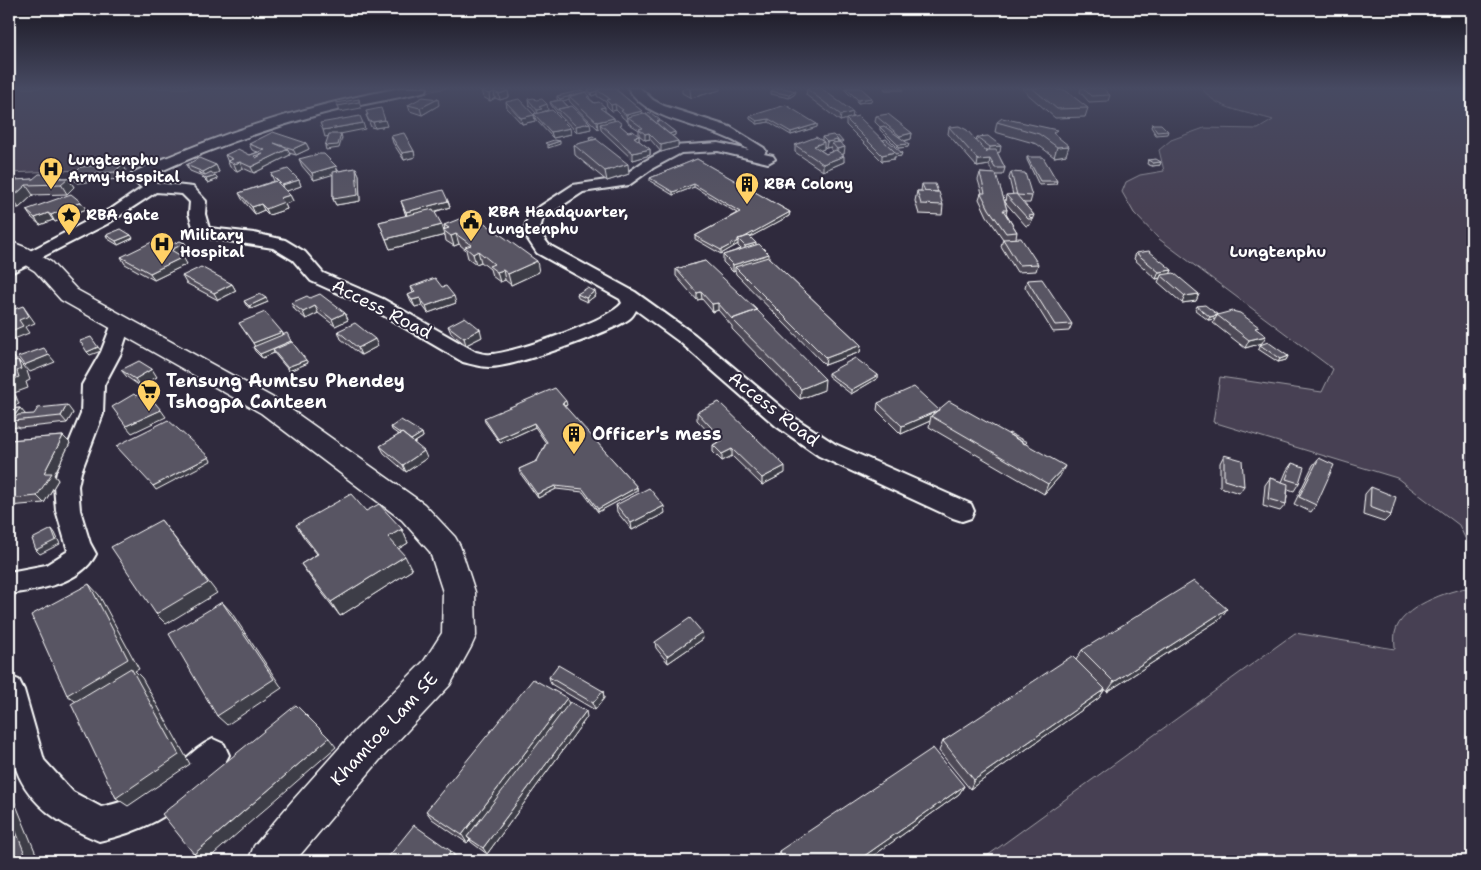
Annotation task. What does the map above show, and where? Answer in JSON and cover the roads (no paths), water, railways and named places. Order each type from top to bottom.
[{"type":"main road","name":"Khamtoe Lam SE","points":[[15,257],[49,269],[69,295],[270,407],[413,512],[444,546],[459,592],[459,636],[437,673],[365,748],[269,861]]},
{"type":"street","points":[[15,257],[112,215],[153,188],[142,182],[139,175],[172,159],[256,129]]},
{"type":"street","name":"Access Road","points":[[721,129],[740,138],[768,159],[718,147],[678,149],[648,165],[624,182],[579,188],[536,216],[531,232],[543,249],[628,296],[688,339],[784,421],[827,450],[886,475],[962,511]]},
{"type":"street","name":"Access Road","points":[[153,188],[187,190],[198,201],[196,214],[202,232],[221,236],[254,238],[279,244],[298,256],[317,277],[376,303],[470,357],[490,361],[525,353],[608,323],[624,314],[631,303],[628,296]]},
{"type":"street","points":[[9,583],[54,575],[71,566],[83,554],[78,546],[68,510],[66,486],[69,472],[92,414],[93,385],[102,364],[111,353],[120,325]]},
{"type":"street","points":[[9,690],[31,768],[61,804],[100,824],[143,814],[160,804],[213,755]]},
{"type":"place","name":"Lungtenphu Army Hospital","points":[[51,190]]},
{"type":"place","name":"RBA Colony","points":[[747,205]]},
{"type":"place","name":"RBA gate","points":[[69,236]]},
{"type":"place","name":"RBA Headquarter, Lungtenphu","points":[[471,242]]},
{"type":"place","name":"Military Hospital","points":[[162,265]]},
{"type":"place","name":"Tensung Aumtsu Phendey Tshogpa Canteen","points":[[149,412]]},
{"type":"place","name":"Officer's mess","points":[[574,455]]},
{"type":"district","name":"Lungtenphu","points":[[1278,251]]}]
